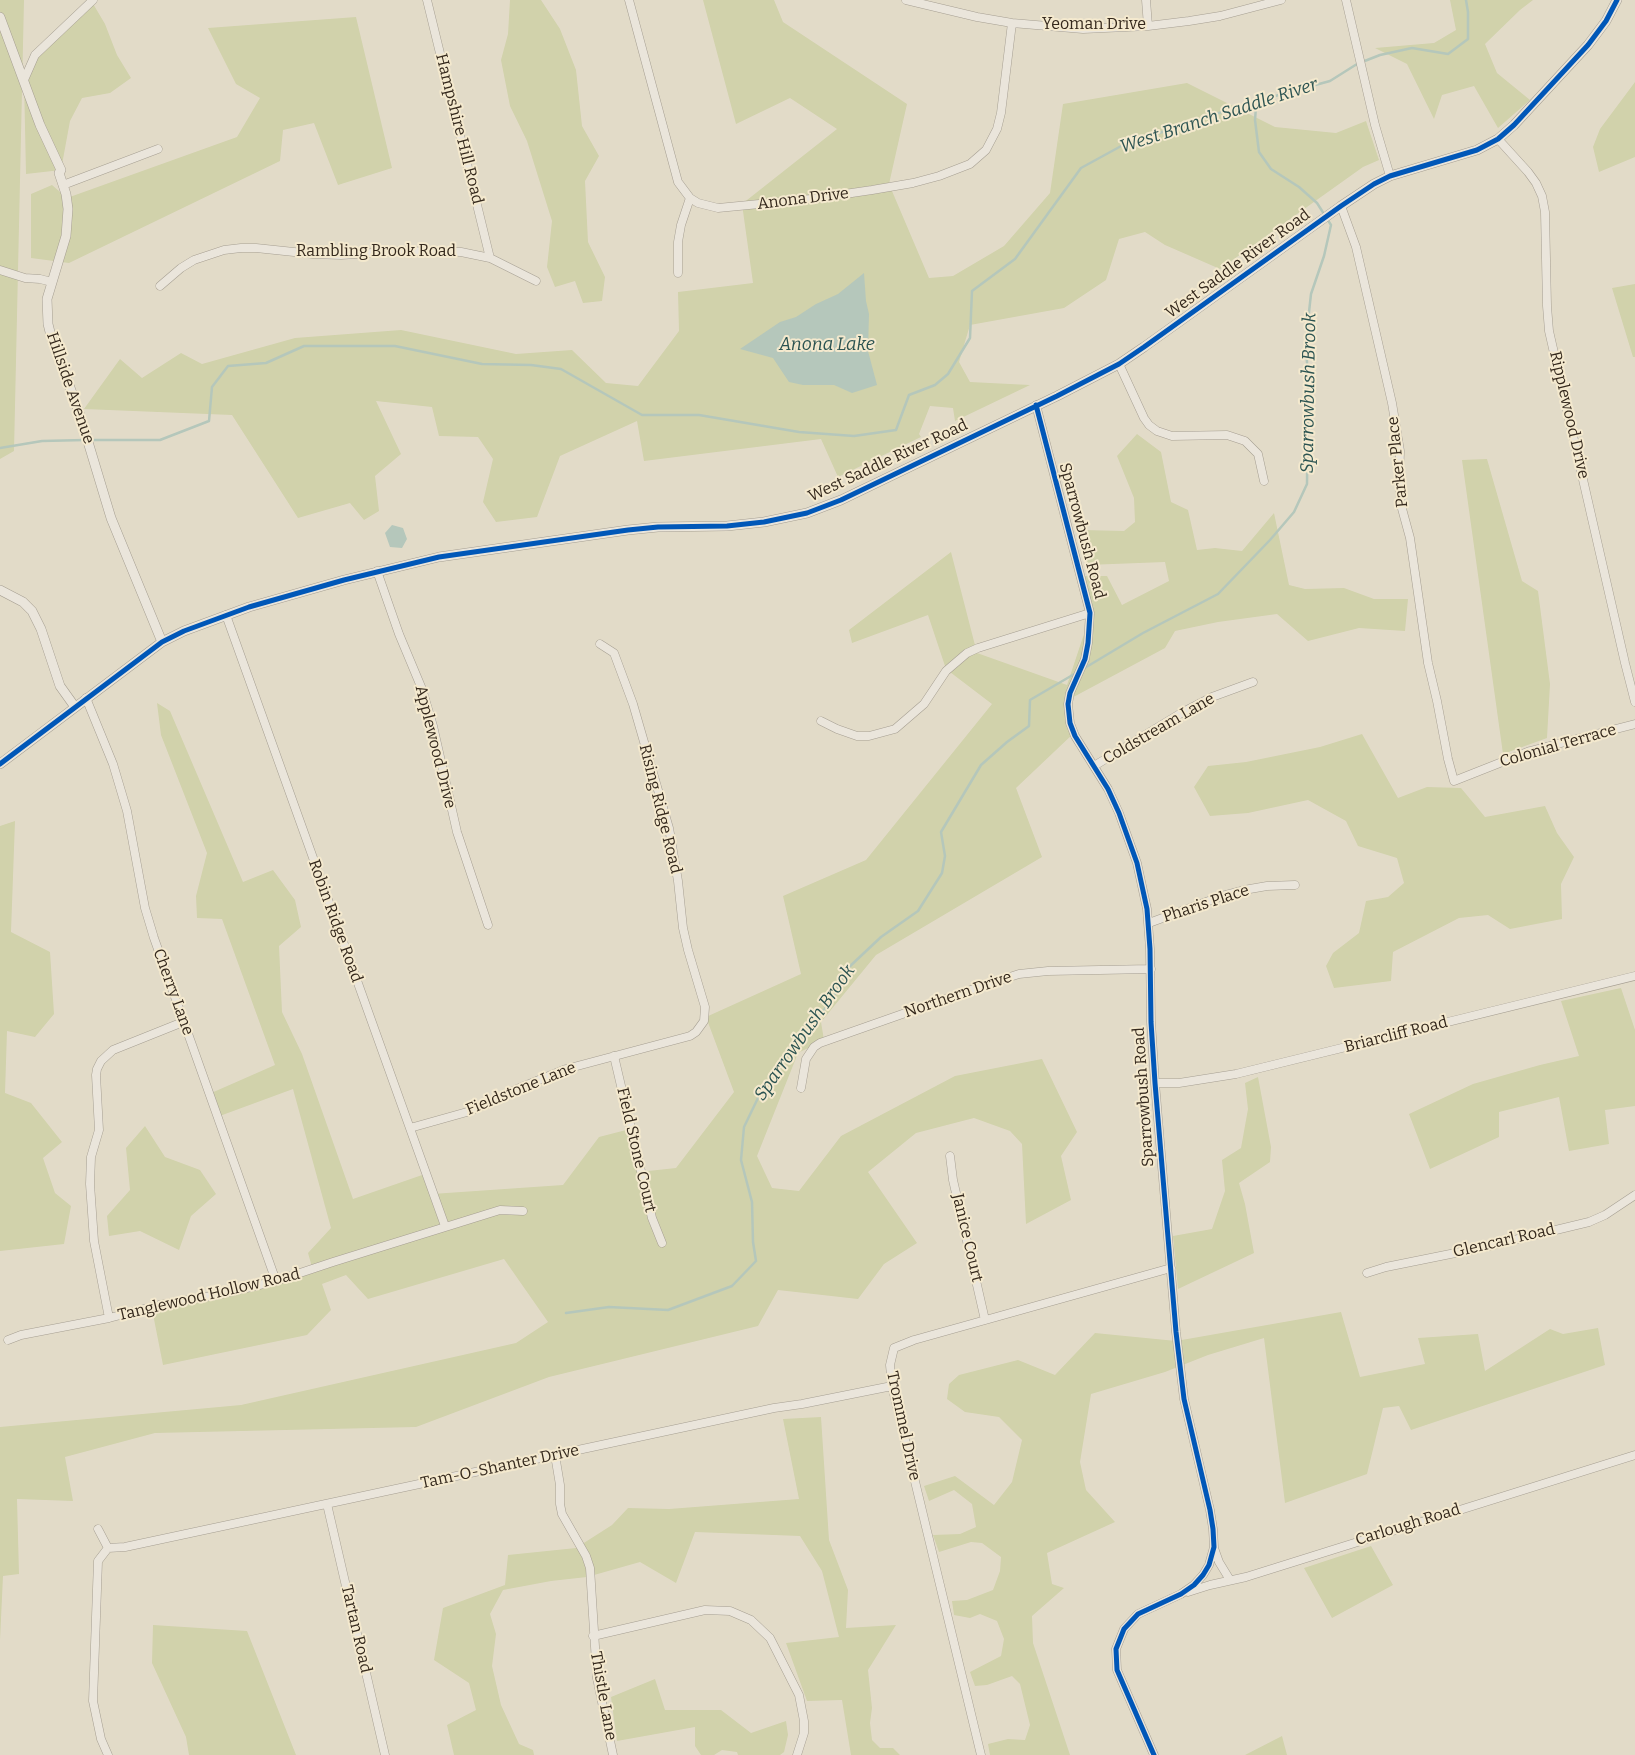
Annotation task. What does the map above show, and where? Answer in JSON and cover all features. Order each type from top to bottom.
[{"type":"street","points":[[24,80],[35,55],[93,0]]},
{"type":"street","name":"Hampshire Hill Road","points":[[427,0],[490,258]]},
{"type":"street","points":[[629,0],[674,172],[678,182],[690,198],[681,225],[678,242],[678,273]]},
{"type":"street","name":"Yeoman Drive","points":[[906,0],[977,17],[1012,23],[1083,28],[1148,26],[1220,16],[1281,0]]},
{"type":"street","points":[[1146,0],[1148,26]]},
{"type":"street","points":[[1346,0],[1380,144],[1390,176]]},
{"type":"street","name":"West Saddle River Road","points":[[0,764],[162,642],[184,631],[280,597],[377,571],[455,555],[628,530],[658,527],[741,525],[792,517],[818,510],[841,500],[1119,364],[1330,213],[1374,184],[1390,176],[1469,152],[1498,139],[1514,125],[1588,46],[1606,21],[1617,0]]},
{"type":"street","name":"Hillside Avenue","points":[[0,17],[40,125],[61,170],[59,173],[68,209],[66,236],[48,299],[48,324],[93,453],[111,518],[162,642]]},
{"type":"street","name":"Anona Drive","points":[[690,198],[698,203],[718,208],[811,199],[913,182],[939,176],[970,164],[986,150],[997,129],[1001,113],[1012,23]]},
{"type":"street","name":"Ripplewood Drive","points":[[1498,139],[1528,172],[1542,196],[1545,212],[1549,331],[1624,663],[1635,702]]},
{"type":"street","points":[[63,185],[158,149]]},
{"type":"street","name":"Parker Place","points":[[1341,206],[1356,247],[1392,403],[1400,451],[1399,480],[1401,505],[1412,547],[1428,664],[1454,781]]},
{"type":"street","name":"Rambling Brook Road","points":[[160,286],[181,268],[194,260],[224,250],[241,248],[313,254],[430,250],[461,252],[490,258],[536,281]]},
{"type":"street","points":[[0,270],[25,278],[52,282]]},
{"type":"street","points":[[1119,364],[1144,418],[1157,431],[1172,436],[1226,435],[1245,442],[1258,454],[1264,481]]},
{"type":"street","name":"Sparrowbush Road","points":[[1036,405],[1090,613],[1088,643],[1070,693],[1068,704],[1070,723],[1112,797],[1129,838],[1143,889],[1148,923],[1155,1083],[1176,1332],[1184,1399],[1214,1529],[1214,1547],[1209,1565],[1203,1575],[1194,1585],[1181,1594],[1138,1614],[1124,1629],[1116,1649],[1117,1670],[1154,1755]]},
{"type":"street","name":"Applewood Drive","points":[[377,571],[399,634],[422,688],[433,726],[457,832],[488,925]]},
{"type":"street","points":[[0,590],[28,606],[36,617],[60,686],[75,707]]},
{"type":"street","points":[[821,721],[837,730],[857,736],[869,736],[894,729],[924,704],[946,671],[967,654],[978,648],[1090,613]]},
{"type":"street","name":"Robin Ridge Road","points":[[226,616],[445,1226]]},
{"type":"street","name":"Rising Ridge Road","points":[[600,644],[614,653],[633,704],[669,828],[688,950],[705,1007],[704,1021],[696,1032],[690,1036]]},
{"type":"street","name":"Coldstream Lane","points":[[1094,766],[1212,697],[1253,682]]},
{"type":"street","name":"Cherry Lane","points":[[86,698],[113,764],[134,846],[145,908],[154,938],[276,1281]]},
{"type":"street","name":"Colonial Terrace","points":[[1454,781],[1530,752],[1635,724]]},
{"type":"street","name":"Pharis Place","points":[[1148,923],[1244,890],[1267,886],[1295,885]]},
{"type":"street","name":"Northern Drive","points":[[801,1088],[806,1058],[814,1047],[820,1043],[982,986],[1019,974],[1048,971],[1151,969]]},
{"type":"street","name":"Briarcliff Road","points":[[1155,1083],[1179,1084],[1236,1074],[1635,976]]},
{"type":"street","points":[[109,1318],[94,1241],[90,1184],[92,1157],[99,1130],[97,1069],[101,1061],[113,1050],[183,1022]]},
{"type":"street","name":"Fieldstone Lane","points":[[410,1128],[467,1112],[566,1069],[690,1036]]},
{"type":"street","name":"Field Stone Court","points":[[614,1056],[652,1218],[662,1243]]},
{"type":"street","name":"Janice Court","points":[[950,1156],[953,1180],[985,1320]]},
{"type":"street","name":"Glencarl Road","points":[[1367,1273],[1386,1267],[1484,1247],[1589,1222],[1605,1215],[1635,1195]]},
{"type":"street","name":"Tanglewood Hollow Road","points":[[8,1340],[21,1334],[109,1318],[159,1305],[217,1295],[276,1281],[500,1210],[523,1211]]},
{"type":"street","name":"Trommel Drive","points":[[981,1755],[892,1386],[890,1365],[894,1348],[914,1340],[1171,1268]]},
{"type":"street","name":"Tam-O-Shanter Drive","points":[[108,1548],[125,1547],[774,1408],[892,1386]]},
{"type":"street","name":"Carlough Road","points":[[1181,1594],[1635,1455]]},
{"type":"street","name":"Thistle Lane","points":[[555,1456],[562,1514],[586,1556],[591,1575],[593,1636],[597,1678],[613,1755]]},
{"type":"street","name":"Tartan Road","points":[[327,1504],[385,1755]]},
{"type":"street","points":[[98,1529],[108,1548],[98,1561],[93,1701],[101,1739],[108,1755]]},
{"type":"street","name":"Sparrowbush Road","points":[[1214,1547],[1219,1562],[1230,1580]]},
{"type":"street","points":[[593,1636],[705,1610],[730,1611],[751,1620],[762,1628],[770,1638],[799,1695],[803,1708],[804,1733],[797,1755]]},
{"type":"green space","points":[[0,0],[24,0],[14,451],[0,459]]},
{"type":"green space","points":[[510,0],[541,0],[560,29],[576,70],[582,126],[599,156],[585,181],[588,242],[605,277],[602,301],[583,303],[575,281],[555,287],[547,267],[552,221],[527,141],[510,106],[501,60],[508,34]]},
{"type":"green space","points":[[703,0],[774,0],[783,22],[907,104],[889,184],[929,278],[953,276],[1004,246],[1050,193],[1063,104],[1187,83],[1275,127],[1336,133],[1366,121],[1379,160],[1363,167],[1220,269],[1165,245],[1145,232],[1119,239],[1106,280],[1064,308],[970,325],[959,362],[970,382],[1030,385],[955,421],[953,408],[930,406],[919,434],[921,437],[838,477],[821,439],[644,461],[637,421],[560,456],[537,517],[496,522],[483,502],[493,459],[478,437],[439,436],[432,407],[376,401],[401,454],[375,476],[379,511],[364,520],[350,503],[298,518],[232,415],[84,409],[120,359],[142,378],[181,353],[202,364],[295,338],[401,330],[516,354],[572,350],[606,383],[638,386],[679,331],[678,292],[753,283],[742,204],[837,129],[790,98],[736,124]]},
{"type":"green space","points":[[1450,0],[1533,0],[1485,44],[1497,73],[1530,100],[1498,128],[1474,86],[1442,95],[1434,119],[1407,64],[1375,48],[1434,43],[1456,30]]},
{"type":"green space","points":[[92,2],[105,24],[117,55],[131,78],[110,93],[82,98],[70,121],[61,170],[26,174],[24,80],[35,55]]},
{"type":"green space","points":[[356,17],[392,168],[338,185],[314,123],[283,130],[280,161],[69,263],[31,258],[31,194],[52,185],[67,198],[237,137],[260,98],[236,84],[208,28]]},
{"type":"green space","points":[[1635,82],[1635,157],[1599,172],[1593,147],[1600,129]]},
{"type":"green space","points":[[1635,284],[1635,357],[1633,357],[1612,288]]},
{"type":"green space","points":[[1137,434],[1161,452],[1171,502],[1188,510],[1197,550],[1215,548],[1242,551],[1274,513],[1289,585],[1305,589],[1344,588],[1374,599],[1408,599],[1405,631],[1359,628],[1308,641],[1277,614],[1218,622],[1175,631],[1165,648],[1066,701],[1074,733],[1016,788],[1042,857],[876,955],[821,1022],[824,1040],[798,1053],[757,1156],[772,1188],[799,1191],[841,1136],[955,1076],[1042,1059],[1077,1132],[1061,1156],[1071,1200],[1026,1224],[1022,1144],[1010,1131],[974,1118],[916,1133],[868,1172],[917,1243],[884,1264],[858,1299],[778,1290],[758,1326],[549,1377],[416,1427],[155,1433],[65,1457],[73,1501],[17,1499],[19,1574],[3,1576],[0,1640],[0,1427],[241,1405],[516,1343],[548,1322],[504,1259],[368,1299],[346,1275],[322,1284],[331,1310],[307,1335],[163,1365],[152,1309],[312,1267],[308,1253],[331,1228],[293,1089],[217,1117],[209,1094],[275,1065],[222,919],[197,918],[196,896],[207,853],[161,735],[157,703],[170,711],[243,882],[273,870],[295,900],[301,927],[279,946],[282,1012],[302,1054],[353,1199],[425,1174],[432,1194],[563,1185],[599,1137],[630,1129],[639,1172],[676,1168],[734,1092],[706,1017],[801,974],[783,896],[866,860],[992,704],[946,669],[928,615],[852,643],[849,630],[951,552],[977,653],[1067,685],[1092,610],[1082,576],[1107,576],[1122,605],[1169,581],[1165,562],[1087,565],[1082,530],[1124,531],[1135,522],[1134,498],[1117,456]]},
{"type":"green space","points":[[1487,459],[1522,581],[1538,591],[1550,684],[1547,738],[1503,754],[1462,460]]},
{"type":"green space","points":[[1362,734],[1398,798],[1427,787],[1461,788],[1485,817],[1545,806],[1557,833],[1574,857],[1561,884],[1562,919],[1510,929],[1488,915],[1459,918],[1393,952],[1391,981],[1334,988],[1326,966],[1333,953],[1359,933],[1366,901],[1388,897],[1404,883],[1397,858],[1358,846],[1346,821],[1308,800],[1248,813],[1210,816],[1194,787],[1208,766],[1246,762],[1320,747]]},
{"type":"green space","points":[[15,821],[11,932],[50,952],[54,1014],[35,1037],[7,1031],[5,1093],[31,1103],[62,1142],[43,1158],[55,1193],[71,1206],[64,1244],[0,1251],[0,826]]},
{"type":"green space","points":[[1621,988],[1635,1030],[1635,1106],[1605,1110],[1609,1144],[1569,1151],[1559,1097],[1499,1112],[1499,1137],[1430,1169],[1409,1114],[1473,1084],[1579,1056],[1561,1001]]},
{"type":"green space","points":[[1258,1077],[1271,1147],[1270,1162],[1239,1183],[1254,1253],[1178,1289],[1173,1236],[1212,1229],[1225,1191],[1222,1160],[1241,1148],[1248,1109],[1245,1083]]},
{"type":"green space","points":[[145,1126],[165,1157],[200,1170],[216,1194],[191,1216],[179,1250],[140,1231],[109,1236],[107,1216],[130,1190],[126,1148]]},
{"type":"green space","points":[[1341,1312],[1360,1377],[1425,1364],[1418,1338],[1478,1334],[1485,1371],[1550,1329],[1563,1334],[1598,1328],[1605,1365],[1411,1430],[1399,1406],[1383,1408],[1367,1474],[1285,1503],[1264,1338],[1208,1355],[1165,1372],[1091,1394],[1080,1462],[1086,1490],[1115,1522],[1047,1553],[1052,1584],[1064,1588],[1032,1616],[1033,1643],[1070,1755],[990,1755],[988,1744],[1008,1739],[1025,1740],[1030,1725],[1020,1684],[1012,1676],[987,1685],[975,1686],[970,1672],[1001,1656],[1004,1639],[997,1621],[980,1614],[970,1618],[954,1615],[952,1601],[967,1600],[993,1590],[1000,1571],[1001,1557],[982,1543],[971,1542],[939,1552],[933,1535],[960,1534],[976,1527],[972,1504],[954,1490],[929,1501],[924,1486],[955,1476],[994,1505],[1012,1482],[1022,1440],[999,1417],[965,1412],[947,1399],[949,1384],[959,1375],[1018,1360],[1055,1375],[1095,1333],[1176,1341]]},
{"type":"green space","points":[[821,1417],[829,1540],[848,1590],[846,1628],[896,1625],[868,1670],[872,1708],[870,1723],[872,1740],[880,1748],[893,1748],[900,1755],[851,1755],[842,1700],[807,1701],[786,1643],[839,1637],[822,1571],[800,1536],[695,1532],[676,1583],[640,1562],[587,1577],[551,1581],[503,1590],[490,1614],[496,1634],[492,1666],[501,1705],[519,1744],[533,1750],[534,1755],[454,1755],[447,1725],[476,1710],[469,1683],[434,1660],[443,1608],[505,1585],[508,1555],[576,1548],[612,1525],[628,1508],[669,1509],[799,1499],[783,1419]]},
{"type":"green space","points":[[1371,1546],[1393,1585],[1332,1618],[1304,1568]]},
{"type":"green space","points":[[153,1625],[247,1631],[296,1755],[189,1755],[186,1737],[152,1663]]},
{"type":"green space","points":[[655,1679],[665,1710],[721,1710],[751,1733],[786,1721],[788,1735],[784,1752],[780,1755],[738,1755],[737,1752],[722,1750],[714,1755],[701,1755],[695,1746],[695,1727],[617,1741],[611,1697]]},
{"type":"green space","points":[[1282,1736],[1287,1755],[1245,1755]]},
{"type":"water","name":"Anona Lake","points":[[864,273],[869,314],[868,351],[877,385],[852,393],[834,385],[803,385],[789,382],[773,358],[740,349],[780,322],[796,317],[816,304],[838,294]]},
{"type":"water","points":[[392,525],[403,528],[407,539],[402,548],[390,547],[385,533]]},
{"type":"waterway","name":"West Branch Saddle River","points":[[91,440],[160,440],[209,421],[212,387],[228,366],[266,363],[304,346],[395,346],[482,364],[531,365],[561,369],[642,415],[699,415],[799,432],[854,436],[896,430],[909,395],[935,385],[948,374],[970,338],[972,291],[1015,259],[1081,168],[1123,145],[1246,104],[1330,81],[1357,64],[1380,55],[1412,48],[1448,54],[1468,39],[1466,0]]},
{"type":"waterway","name":"Sparrowbush Brook","points":[[1083,669],[1143,633],[1218,594],[1294,512],[1307,484],[1308,387],[1306,339],[1311,294],[1324,256],[1331,225],[1317,203],[1299,187],[1271,169],[1259,152],[1255,120],[1256,107],[1264,100]]},
{"type":"waterway","name":"West Branch Saddle River","points":[[0,448],[42,441],[85,440]]},
{"type":"waterway","name":"Sparrowbush Brook","points":[[566,1313],[609,1307],[668,1310],[732,1286],[756,1261],[753,1242],[752,1202],[741,1160],[744,1127],[758,1098],[797,1043],[832,1000],[847,969],[881,937],[918,911],[942,873],[945,856],[941,832],[981,765],[1029,726],[1030,700],[1076,673]]},
{"type":"cycle path","points":[[0,764],[162,642],[184,631],[249,607],[344,580],[439,557],[628,530],[658,527],[727,526],[764,522],[807,513],[841,500],[1119,364],[1374,184],[1390,176],[1477,150],[1498,139],[1514,125],[1588,45],[1606,21],[1617,0]]},
{"type":"cycle path","points":[[1036,405],[1090,613],[1085,659],[1070,693],[1068,704],[1070,723],[1075,736],[1108,789],[1119,813],[1137,863],[1147,909],[1155,1083],[1176,1332],[1184,1399],[1213,1529],[1214,1547],[1209,1565],[1203,1575],[1194,1585],[1181,1594],[1138,1614],[1124,1629],[1116,1649],[1117,1670],[1154,1755]]}]
